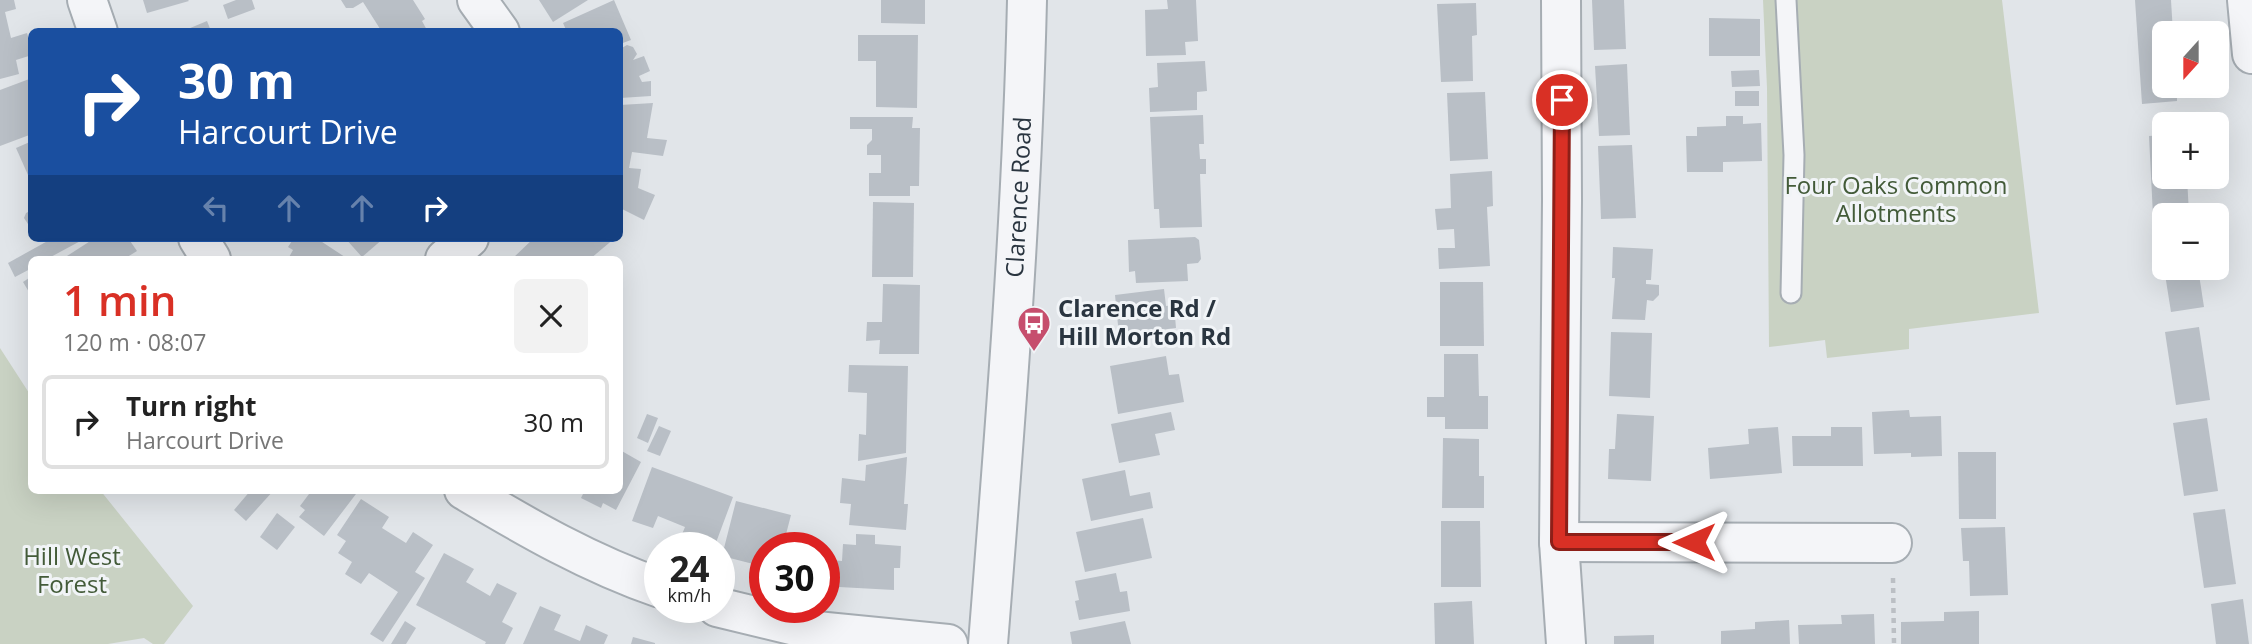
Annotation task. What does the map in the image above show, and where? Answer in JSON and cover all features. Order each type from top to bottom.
[{"type":"street","points":[[87,0],[98,28]]},
{"type":"street","points":[[477,0],[496,28]]},
{"type":"street","name":"Clarence Road","points":[[988,644],[1015,297],[1024,139],[1027,0]]},
{"type":"street","points":[[1561,0],[1559,542],[1566,644]]},
{"type":"street","points":[[2247,0],[2252,54]]},
{"type":"street","points":[[448,256],[464,242]]},
{"type":"street","points":[[471,494],[536,533],[644,583]]},
{"type":"street","points":[[1559,542],[1892,543]]},
{"type":"street","points":[[735,611],[816,631],[948,644]]},
{"type":"lane","points":[[1786,0],[1794,155],[1791,293]]},
{"type":"path","points":[[1892,543],[1894,644]]},
{"type":"green space","name":"Four Oaks Common Allotments","points":[[1763,0],[2002,0],[2039,313],[1909,329],[1909,349],[1827,358],[1825,340],[1769,347],[1767,88]]},
{"type":"green space","name":"Hill West Forest","points":[[0,348],[28,391],[28,494],[103,494],[193,606],[164,644],[153,644],[144,638],[108,644],[0,644]]},
{"type":"building","points":[[0,0],[14,0],[16,9],[5,12],[11,38],[27,33],[28,56],[16,60],[19,74],[0,79]]},
{"type":"building","points":[[143,0],[188,0],[189,1],[147,13]]},
{"type":"building","points":[[236,0],[252,0],[255,9],[228,19],[223,5]]},
{"type":"building","points":[[341,0],[413,0],[425,19],[422,21],[426,28],[379,28],[363,2],[353,8],[346,8]]},
{"type":"building","points":[[539,0],[588,0],[553,22]]},
{"type":"building","points":[[614,0],[631,40],[623,43],[623,28],[565,28],[563,23]]},
{"type":"building","points":[[881,0],[925,0],[925,24],[881,23]]},
{"type":"building","points":[[1167,0],[1196,0],[1198,41],[1185,42],[1186,55],[1146,56],[1145,10],[1168,9]]},
{"type":"building","points":[[1592,0],[1624,0],[1626,49],[1594,50]]},
{"type":"building","points":[[2135,0],[2171,0],[2172,21],[2152,21],[2152,98],[2177,98],[2177,101],[2142,104]]},
{"type":"building","points":[[1476,3],[1477,35],[1472,36],[1473,81],[1441,82],[1437,4]]},
{"type":"building","points":[[1709,18],[1760,19],[1760,56],[1709,56]]},
{"type":"building","points":[[207,21],[210,28],[190,28]]},
{"type":"building","points":[[858,35],[918,35],[917,108],[876,107],[876,61],[858,61]]},
{"type":"building","points":[[627,45],[633,47],[637,54],[633,60],[644,56],[650,71],[639,76],[642,82],[651,81],[651,96],[623,98],[623,47]]},
{"type":"building","points":[[1205,61],[1207,91],[1197,92],[1197,110],[1150,112],[1149,88],[1158,87],[1157,63]]},
{"type":"building","points":[[1627,64],[1630,135],[1599,136],[1595,66]]},
{"type":"building","points":[[1759,70],[1760,86],[1732,87],[1731,71]]},
{"type":"building","points":[[28,80],[28,136],[0,146],[0,90]]},
{"type":"building","points":[[1735,91],[1759,91],[1759,106],[1735,106]]},
{"type":"building","points":[[1485,92],[1488,159],[1450,161],[1447,93]]},
{"type":"building","points":[[653,103],[647,138],[667,140],[663,156],[632,152],[629,168],[641,169],[638,188],[655,195],[644,220],[623,210],[623,105]]},
{"type":"building","points":[[1203,115],[1204,144],[1199,144],[1200,159],[1206,159],[1206,174],[1200,174],[1202,227],[1160,228],[1159,209],[1154,209],[1150,117]]},
{"type":"building","points":[[1726,116],[1743,116],[1743,124],[1761,123],[1762,161],[1723,162],[1723,172],[1687,172],[1686,136],[1697,136],[1697,127],[1726,126]]},
{"type":"building","points":[[850,117],[913,117],[912,128],[920,128],[919,186],[910,186],[910,196],[869,196],[869,173],[881,173],[881,155],[867,155],[872,129],[850,129]]},
{"type":"building","points":[[2149,136],[2152,136],[2152,189],[2188,189],[2188,203],[2152,203]]},
{"type":"building","points":[[28,143],[28,175],[16,148]]},
{"type":"building","points":[[1632,145],[1636,218],[1601,219],[1598,146]]},
{"type":"building","points":[[1492,171],[1493,206],[1487,207],[1490,266],[1439,269],[1438,248],[1455,248],[1454,229],[1437,230],[1435,209],[1451,208],[1450,174]]},
{"type":"building","points":[[873,202],[914,203],[913,277],[872,277]]},
{"type":"building","points":[[1195,237],[1199,240],[1201,259],[1198,263],[1187,264],[1188,281],[1136,283],[1135,271],[1129,272],[1128,240]]},
{"type":"building","points":[[46,242],[79,242],[53,256],[28,256],[28,270],[15,277],[8,263]]},
{"type":"building","points":[[89,242],[131,242],[137,251],[129,256],[67,256]]},
{"type":"building","points":[[291,242],[322,242],[343,256],[290,256],[293,250],[288,247]]},
{"type":"building","points":[[349,242],[379,242],[363,256]]},
{"type":"building","points":[[530,242],[610,242],[594,256],[515,256]]},
{"type":"building","points":[[1613,247],[1653,249],[1651,280],[1646,280],[1646,284],[1659,285],[1659,295],[1653,301],[1647,300],[1645,320],[1612,319],[1615,278],[1612,278]]},
{"type":"building","points":[[2166,280],[2200,280],[2204,307],[2171,312]]},
{"type":"building","points":[[1440,282],[1483,282],[1484,346],[1440,346]]},
{"type":"building","points":[[883,284],[920,285],[919,354],[879,354],[880,340],[866,341],[867,322],[882,322]]},
{"type":"building","points":[[1164,289],[1166,306],[1174,305],[1176,328],[1119,335],[1115,295]]},
{"type":"building","points":[[2199,327],[2210,400],[2176,405],[2165,332]]},
{"type":"building","points":[[1611,332],[1652,333],[1650,398],[1609,396]]},
{"type":"building","points":[[1444,354],[1478,354],[1479,396],[1488,396],[1488,429],[1445,429],[1445,417],[1427,417],[1427,397],[1444,397]]},
{"type":"building","points":[[1166,356],[1169,375],[1179,374],[1184,402],[1118,414],[1110,366]]},
{"type":"building","points":[[849,365],[908,366],[906,453],[858,461],[859,434],[866,435],[867,393],[848,392]]},
{"type":"building","points":[[1909,410],[1910,417],[1941,416],[1942,456],[1874,454],[1872,412]]},
{"type":"building","points":[[1171,412],[1175,430],[1155,434],[1160,455],[1119,463],[1111,424]]},
{"type":"building","points":[[647,414],[658,418],[648,443],[637,438]]},
{"type":"building","points":[[1617,414],[1654,416],[1651,481],[1608,479],[1609,449],[1615,449]]},
{"type":"building","points":[[2207,418],[2218,491],[2184,496],[2173,423]]},
{"type":"building","points":[[659,426],[671,431],[660,456],[647,451]]},
{"type":"building","points":[[1778,427],[1782,473],[1710,479],[1708,448],[1749,444],[1748,429]]},
{"type":"building","points":[[1831,427],[1862,427],[1863,466],[1793,466],[1792,436],[1831,436]]},
{"type":"building","points":[[1443,438],[1479,439],[1479,476],[1484,476],[1484,508],[1442,508]]},
{"type":"building","points":[[623,452],[641,462],[616,510],[603,503],[601,508],[581,498],[583,494],[623,494]]},
{"type":"building","points":[[1958,452],[1996,452],[1996,519],[1959,519]]},
{"type":"building","points":[[907,457],[904,504],[908,504],[906,530],[849,525],[851,504],[840,503],[842,478],[865,481],[866,465]]},
{"type":"building","points":[[652,467],[733,497],[720,532],[683,532],[685,527],[658,516],[653,528],[632,521]]},
{"type":"building","points":[[1125,470],[1130,496],[1150,492],[1153,508],[1091,521],[1082,479]]},
{"type":"building","points":[[248,494],[270,494],[246,521],[234,510]]},
{"type":"building","points":[[309,494],[356,494],[324,536],[299,517],[305,510],[300,506]]},
{"type":"building","points":[[361,499],[389,517],[382,528],[406,543],[413,532],[433,545],[415,572],[425,578],[383,642],[370,634],[398,592],[369,573],[361,584],[345,574],[352,562],[338,553],[346,541],[337,535]]},
{"type":"building","points":[[736,501],[791,515],[787,532],[749,532],[749,563],[735,559],[735,532],[728,532]]},
{"type":"building","points":[[2225,509],[2236,584],[2204,588],[2193,513]]},
{"type":"building","points":[[277,513],[295,527],[277,550],[260,537]]},
{"type":"building","points":[[1143,518],[1152,558],[1085,572],[1076,532]]},
{"type":"building","points":[[1441,521],[1480,521],[1481,587],[1441,587]]},
{"type":"building","points":[[2005,527],[2008,595],[1970,596],[1969,561],[1963,561],[1961,528]]},
{"type":"building","points":[[856,534],[875,535],[875,544],[901,546],[900,568],[894,568],[894,590],[840,587],[843,544],[856,545]]},
{"type":"building","points":[[444,553],[474,569],[466,582],[490,596],[497,583],[517,593],[502,622],[513,628],[505,644],[485,644],[486,642],[416,605]]},
{"type":"building","points":[[1116,573],[1120,592],[1127,591],[1130,611],[1079,620],[1075,581]]},
{"type":"building","points":[[2243,599],[2249,644],[2216,644],[2211,604]]},
{"type":"building","points":[[1472,601],[1474,644],[1435,644],[1434,603]]},
{"type":"building","points":[[540,606],[561,615],[554,630],[580,641],[586,625],[608,635],[604,644],[523,644]]},
{"type":"building","points":[[1979,611],[1979,644],[1901,644],[1901,622],[1944,621],[1944,612]]},
{"type":"building","points":[[1874,614],[1875,644],[1799,644],[1798,625],[1842,624],[1841,615]]},
{"type":"building","points":[[1789,620],[1790,644],[1721,644],[1721,631],[1755,629],[1755,622]]},
{"type":"building","points":[[405,621],[416,628],[406,644],[391,644]]},
{"type":"building","points":[[1125,621],[1131,644],[1072,644],[1070,632]]},
{"type":"building","points":[[1654,635],[1654,644],[1614,644],[1614,636]]},
{"type":"building","points":[[633,637],[655,643],[655,644],[631,644]]},
{"type":"place","name":"Clarence Rd / Hill Morton Rd","points":[[1034,353]]},
{"type":"route","points":[[1562,100],[1559,542],[1694,542]]}]
